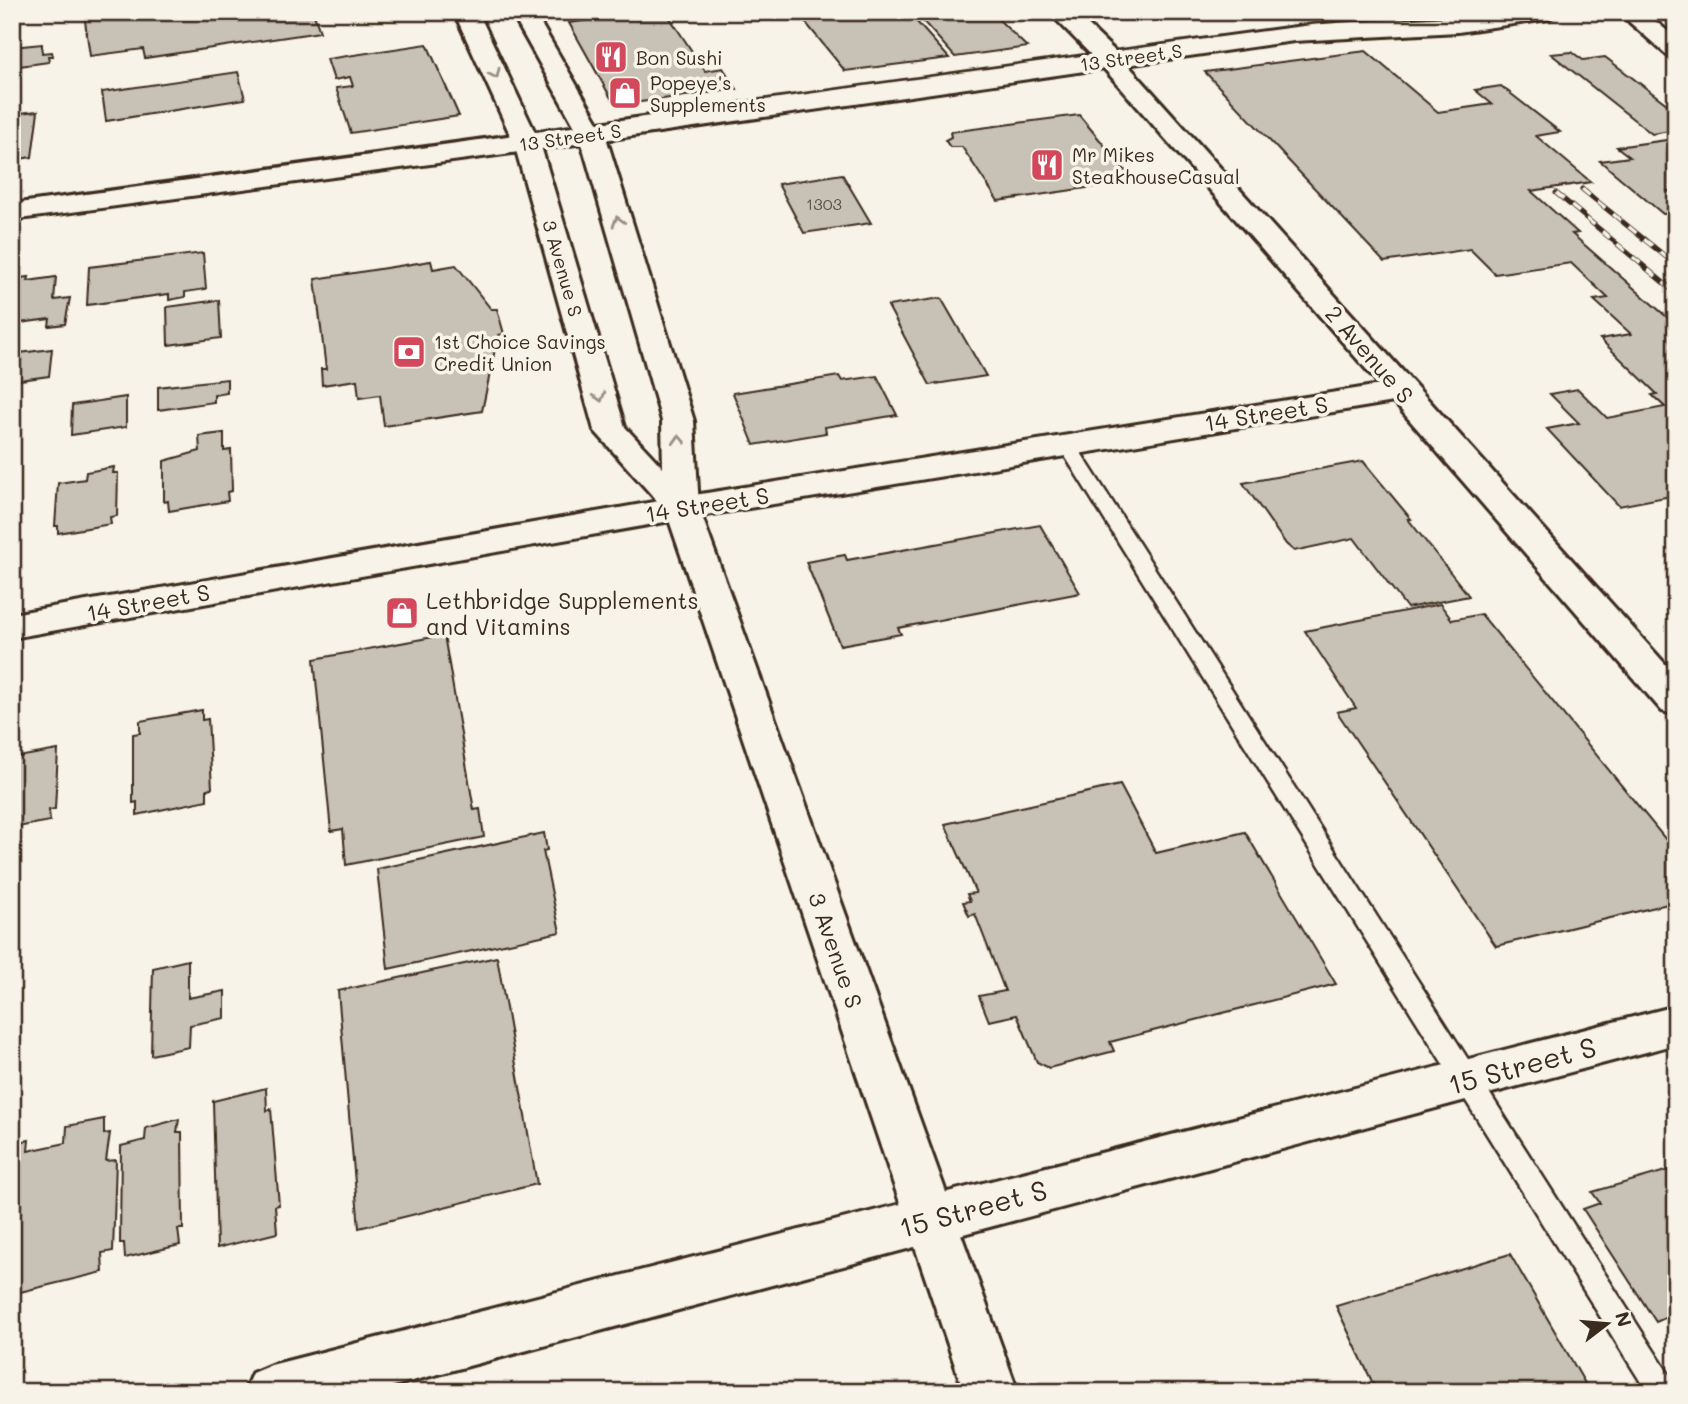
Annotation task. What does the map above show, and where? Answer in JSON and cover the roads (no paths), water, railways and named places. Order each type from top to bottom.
[{"type":"main road","name":"3 Avenue S","points":[[466,12],[527,143],[610,430],[682,508]]},
{"type":"main road","name":"3 Avenue S","points":[[522,12],[592,134],[678,421],[682,508],[991,1392]]},
{"type":"main road","name":"2 Avenue S","points":[[1060,12],[1110,60],[1676,701]]},
{"type":"main road","name":"13 Street S","points":[[1294,34],[1377,12]]},
{"type":"main road","name":"13 Street S","points":[[12,212],[592,134],[1294,34],[1458,25],[1548,12]]},
{"type":"main road","points":[[1629,12],[1676,50]]},
{"type":"main road","name":"14 Street S","points":[[12,626],[682,508],[1402,391]]},
{"type":"main road","name":"15 Street S","points":[[271,1392],[1676,1025]]},
{"type":"lane","points":[[1067,445],[1664,1392]]},
{"type":"railway","points":[[1582,189],[1676,265]]},
{"type":"railway","points":[[1556,193],[1676,293]]},
{"type":"place","name":"Bon Sushi","points":[[611,57]]},
{"type":"place","name":"Popeye's Supplements","points":[[625,93]]},
{"type":"place","name":"Mr Mikes SteakhouseCasual","points":[[1047,165]]},
{"type":"place","name":"1st Choice Savings Credit Union","points":[[409,352]]},
{"type":"place","name":"Lethbridge Supplements and Vitamins","points":[[402,613]]}]
